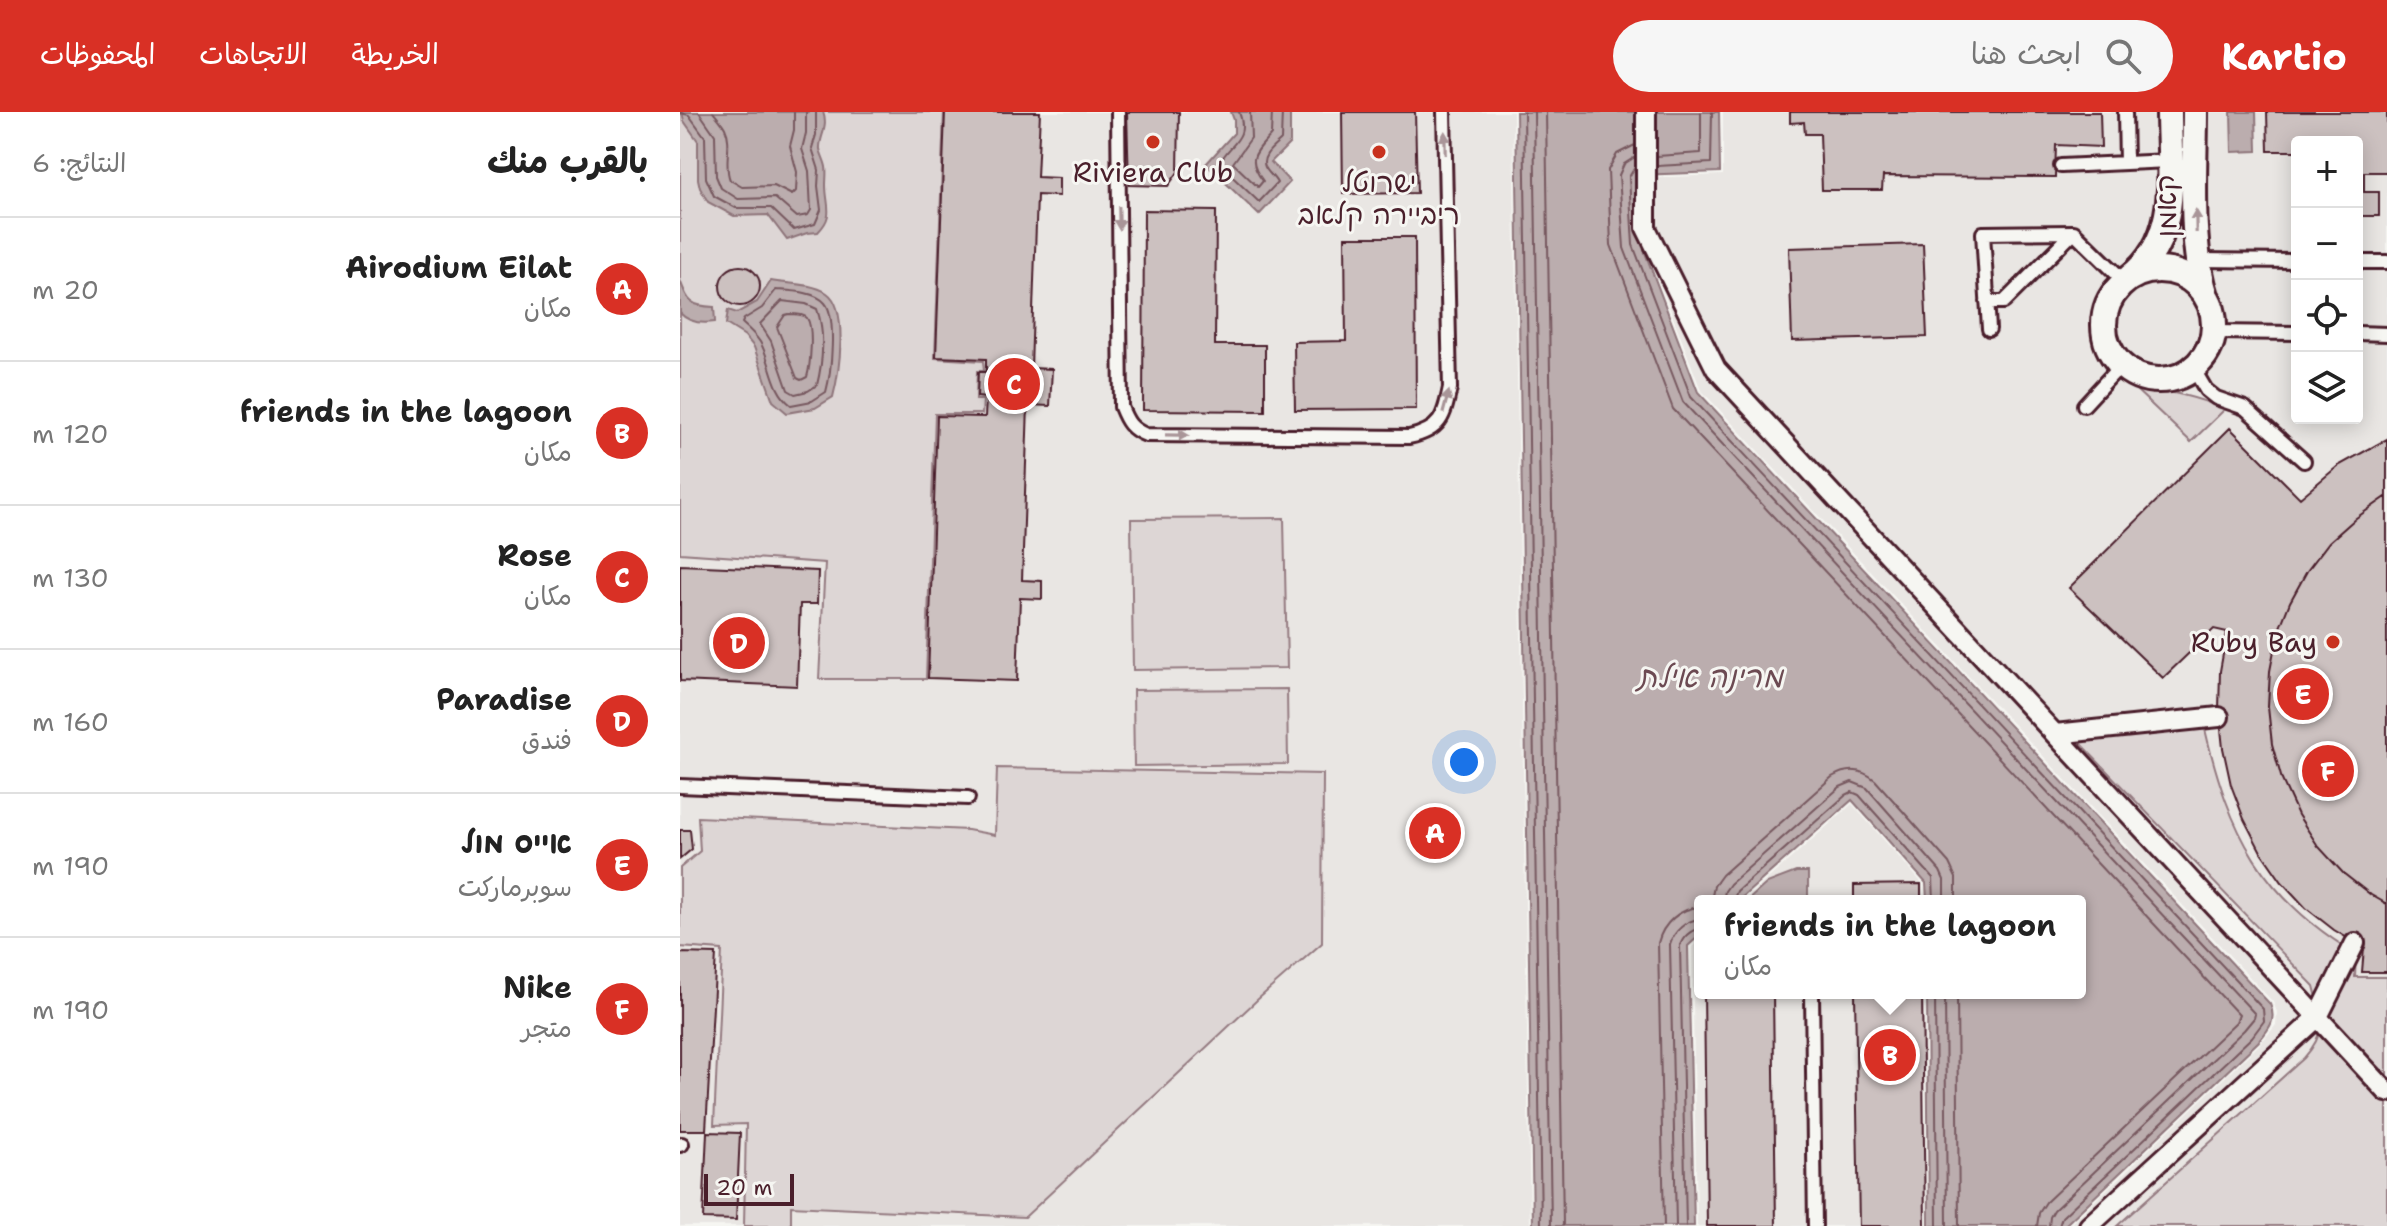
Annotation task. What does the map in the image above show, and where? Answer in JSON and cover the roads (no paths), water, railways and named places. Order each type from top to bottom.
[{"type":"street","points":[[1646,112],[1646,228],[1716,369],[2387,1092]]},
{"type":"street","name":"קאמן","points":[[2124,281],[2147,261],[2162,237],[2170,205],[2169,112]]},
{"type":"street","name":"קאמן","points":[[2195,112],[2198,260],[2206,298]]},
{"type":"street","points":[[2148,270],[2166,270],[2189,279],[2206,298],[2212,315],[2213,332],[2208,348],[2193,368],[2177,377],[2160,380],[2135,375],[2121,365],[2107,343],[2104,326],[2109,301],[2124,281],[2148,270]]},
{"type":"street","points":[[2055,734],[2219,717]]},
{"type":"street","points":[[2089,1226],[2318,1017],[2355,943]]},
{"type":"lane","points":[[1118,112],[1121,407],[1127,423],[1146,435],[1394,437],[1425,433],[1440,423],[1450,388],[1444,112]]},
{"type":"lane","points":[[2125,112],[2126,163]]},
{"type":"lane","points":[[2061,166],[2169,161]]},
{"type":"lane","points":[[1989,329],[1983,233],[2074,232],[2124,281]]},
{"type":"lane","points":[[1987,302],[2004,302],[2074,232]]},
{"type":"lane","points":[[2198,260],[2291,261]]},
{"type":"lane","points":[[2363,262],[2387,262]]},
{"type":"lane","points":[[2213,332],[2291,333]]},
{"type":"lane","points":[[2363,333],[2387,334]]},
{"type":"lane","points":[[2084,405],[2121,365]]},
{"type":"lane","points":[[2193,368],[2206,390],[2216,398],[2245,408],[2304,461]]},
{"type":"lane","points":[[680,786],[968,798]]},
{"type":"lane","points":[[1812,999],[1815,1226]]},
{"type":"water","points":[[682,112],[823,112],[825,123],[820,149],[826,167],[828,210],[818,232],[787,240],[768,215],[734,216],[708,202],[698,179],[698,141],[684,121]]},
{"type":"water","points":[[1231,112],[1290,112],[1290,143],[1271,162],[1290,182],[1259,215],[1206,164],[1234,133]]},
{"type":"water","name":"מרינה אילת","points":[[1516,112],[1719,112],[1720,172],[1637,175],[1641,242],[1698,392],[2270,1004],[2272,1020],[2258,1042],[2064,1226],[1929,1226],[1927,999],[2086,999],[2086,895],[1927,895],[1926,883],[1852,800],[1745,895],[1694,895],[1694,940],[1688,946],[1694,1226],[1533,1226]]},
{"type":"water","points":[[2231,112],[2256,112],[2257,151],[2232,152]]},
{"type":"water","points":[[680,280],[691,301],[714,307],[715,322],[696,322],[680,313]]},
{"type":"water","points":[[771,281],[821,290],[834,301],[838,312],[840,342],[833,397],[815,408],[787,413],[773,401],[754,347],[745,336],[726,324],[728,310],[737,313],[757,302]]},
{"type":"water","points":[[1796,872],[1808,872],[1808,895],[1754,895],[1767,883]]},
{"type":"place","name":"Riviera Club","points":[[1153,142]]},
{"type":"place","name":"ישרוטל ריביירה קלאב","points":[[1379,152]]},
{"type":"place","name":"Rose","points":[[1014,384]]},
{"type":"place","name":"Ruby Bay","points":[[2333,642]]},
{"type":"place","name":"Paradise","points":[[739,643]]},
{"type":"place","name":"אייס מול","points":[[2303,694]]},
{"type":"place","name":"Nike","points":[[2328,771]]},
{"type":"place","name":"Airodium Eilat","points":[[1435,833]]},
{"type":"place","name":"friends in the lagoon","points":[[1890,1055]]}]
